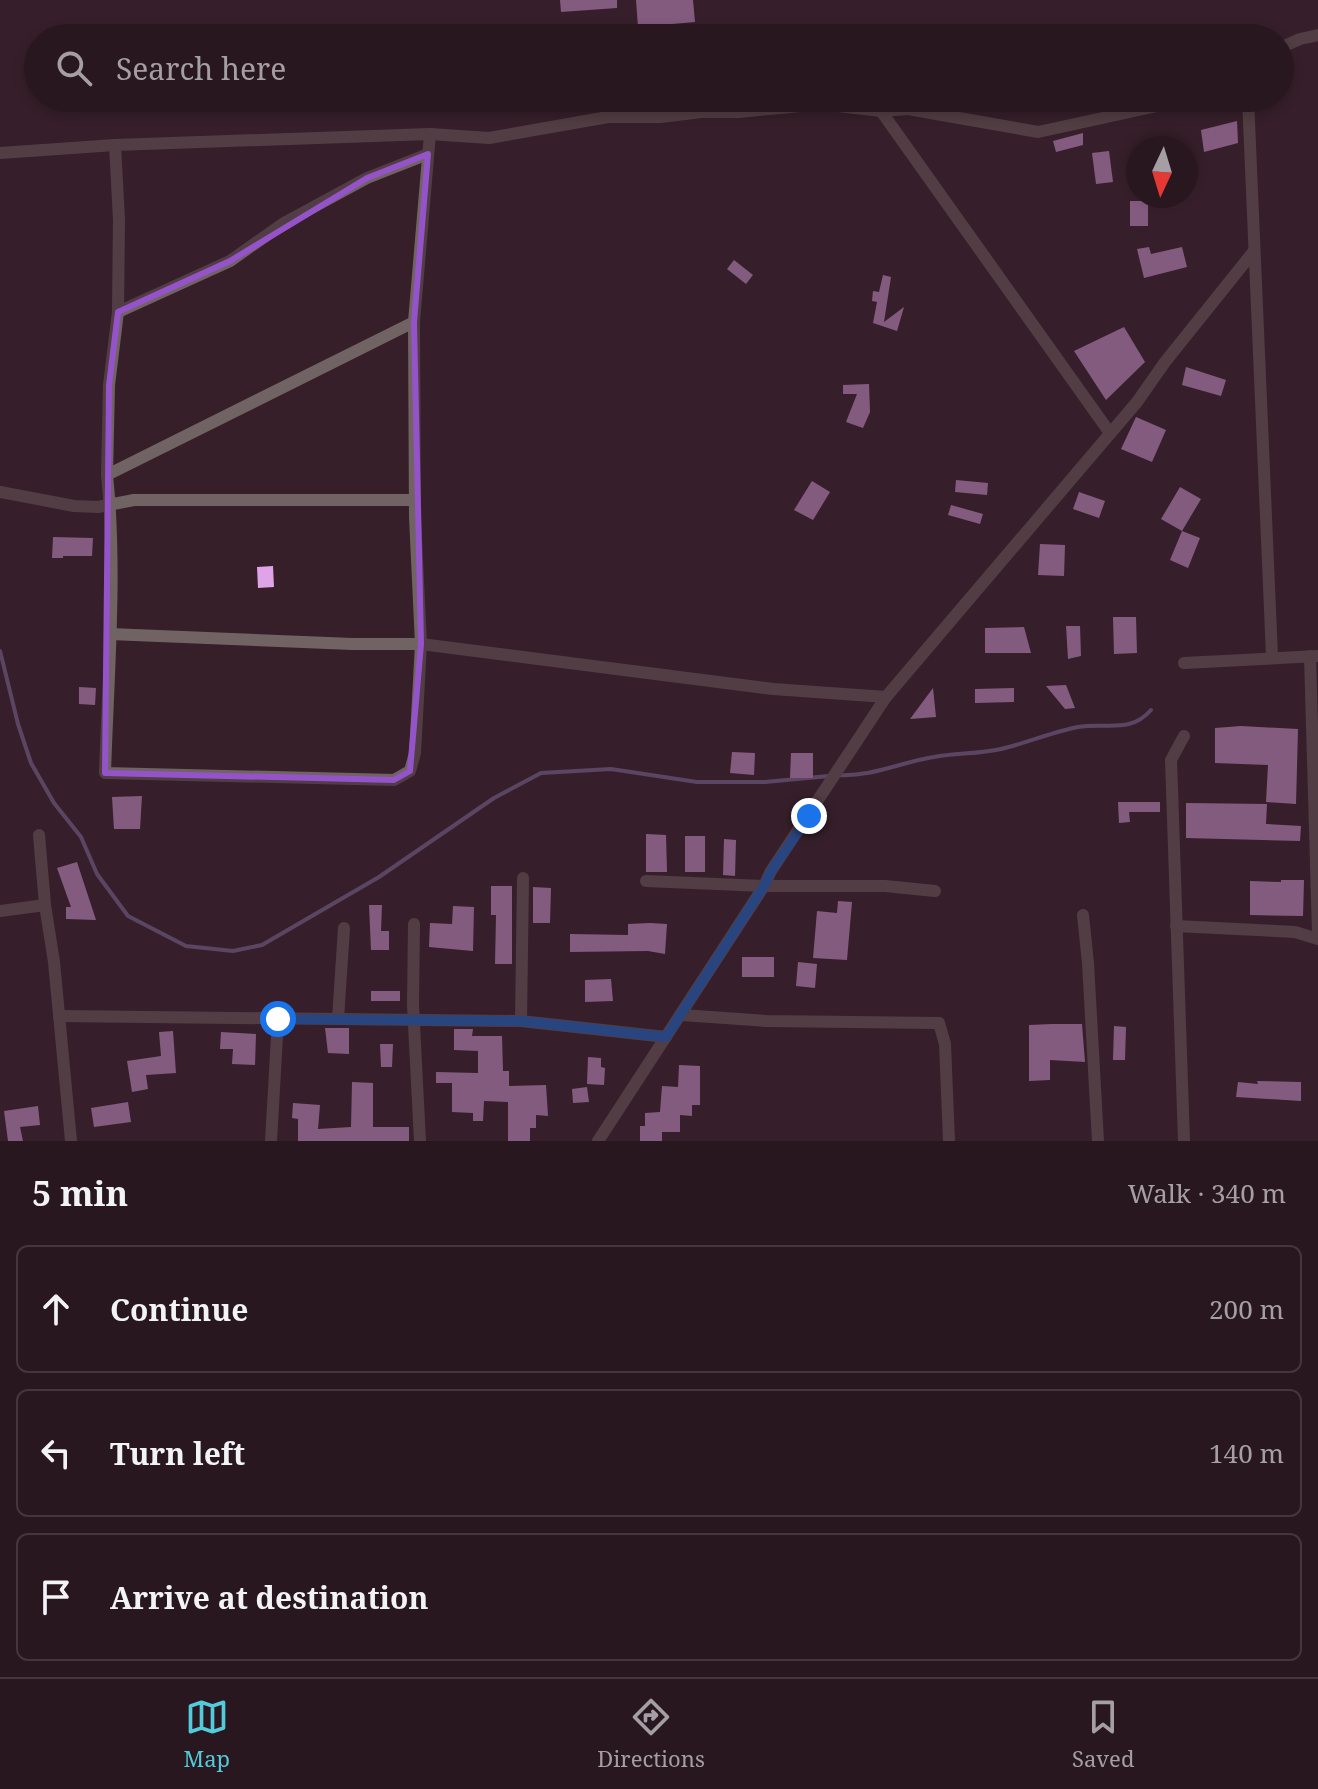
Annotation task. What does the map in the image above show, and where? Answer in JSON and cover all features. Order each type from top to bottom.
[{"type":"street","points":[[1294,42],[1318,35]]},
{"type":"street","points":[[0,153],[115,145],[430,134],[489,138],[608,117],[660,117],[702,112]]},
{"type":"street","points":[[882,112],[1110,433]]},
{"type":"street","points":[[925,112],[1038,132],[1130,112]]},
{"type":"street","points":[[1249,112],[1272,656]]},
{"type":"street","points":[[115,145],[119,220],[118,312],[109,385],[110,634],[105,773],[394,780],[410,771],[415,753],[421,644],[415,500],[414,322],[430,134]]},
{"type":"street","points":[[118,312],[230,261],[284,223],[367,178],[428,154]]},
{"type":"street","points":[[598,1141],[886,697],[1110,433],[1254,251]]},
{"type":"street","points":[[107,475],[414,322]]},
{"type":"street","points":[[0,492],[74,506],[98,507],[134,500],[415,500]]},
{"type":"street","points":[[110,634],[367,645],[421,644],[773,689],[886,697]]},
{"type":"street","points":[[1176,926],[1318,936],[1314,656],[1184,663]]},
{"type":"street","points":[[1184,736],[1171,760],[1184,1141]]},
{"type":"street","points":[[39,835],[71,1141]]},
{"type":"street","points":[[521,1021],[523,878]]},
{"type":"street","points":[[646,881],[764,886],[885,886],[935,891]]},
{"type":"street","points":[[0,911],[45,905]]},
{"type":"street","points":[[1083,915],[1098,1141]]},
{"type":"street","points":[[414,924],[414,1018],[420,1141]]},
{"type":"street","points":[[338,1019],[344,928]]},
{"type":"street","points":[[682,1015],[766,1021],[939,1023],[945,1044],[949,1141]]},
{"type":"street","points":[[59,1016],[521,1021],[666,1037]]},
{"type":"street","points":[[271,1141],[278,1019]]},
{"type":"highlighted area","points":[[428,154],[414,322],[421,644],[410,771],[394,780],[105,773],[109,385],[118,312],[230,261],[367,178]]},
{"type":"building","points":[[560,0],[617,0],[617,8],[561,12]]},
{"type":"building","points":[[636,0],[693,0],[695,22],[638,24]]},
{"type":"building","points":[[1237,121],[1238,143],[1204,152],[1201,130]]},
{"type":"building","points":[[1083,133],[1083,145],[1056,152],[1053,141]]},
{"type":"building","points":[[1109,151],[1113,182],[1096,184],[1092,153]]},
{"type":"building","points":[[1130,208],[1148,208],[1148,226],[1130,226]]},
{"type":"building","points":[[1149,247],[1151,254],[1182,247],[1187,267],[1144,278],[1137,249]]},
{"type":"building","points":[[734,260],[753,275],[746,284],[727,269]]},
{"type":"building","points":[[883,275],[891,277],[884,322],[904,307],[897,331],[873,323],[877,302],[872,301],[873,291],[879,292]]},
{"type":"building","points":[[1124,327],[1145,362],[1106,400],[1074,351]]},
{"type":"building","points":[[1186,367],[1226,380],[1221,396],[1182,385]]},
{"type":"building","points":[[869,384],[870,412],[863,428],[846,422],[857,394],[843,394],[843,385]]},
{"type":"building","points":[[1136,417],[1166,430],[1152,462],[1121,449]]},
{"type":"building","points":[[956,480],[988,483],[987,495],[955,492]]},
{"type":"building","points":[[812,481],[830,492],[813,520],[794,510]]},
{"type":"building","points":[[1180,487],[1201,499],[1182,531],[1161,519]]},
{"type":"building","points":[[1079,492],[1105,501],[1099,518],[1073,509]]},
{"type":"building","points":[[951,505],[983,514],[980,524],[948,515]]},
{"type":"building","points":[[1182,531],[1200,538],[1188,568],[1170,560]]},
{"type":"building","points":[[53,537],[93,538],[92,556],[52,558]]},
{"type":"building","points":[[1040,544],[1065,545],[1064,576],[1038,575]]},
{"type":"building","points":[[273,566],[274,587],[258,588],[257,567]]},
{"type":"building","points":[[1113,617],[1136,617],[1137,653],[1114,654]]},
{"type":"building","points":[[1066,626],[1080,626],[1081,656],[1068,659]]},
{"type":"building","points":[[1024,627],[1031,653],[985,653],[985,628]]},
{"type":"building","points":[[1066,685],[1075,708],[1065,709],[1046,686]]},
{"type":"building","points":[[79,687],[96,688],[95,705],[79,704]]},
{"type":"building","points":[[933,688],[936,717],[910,719]]},
{"type":"building","points":[[1014,688],[1014,702],[975,703],[975,689]]},
{"type":"building","points":[[1215,728],[1298,729],[1296,804],[1266,802],[1268,765],[1215,763]]},
{"type":"building","points":[[732,752],[755,753],[754,775],[730,773]]},
{"type":"building","points":[[791,753],[813,753],[813,778],[790,778]]},
{"type":"building","points":[[142,796],[140,829],[114,829],[112,797]]},
{"type":"building","points":[[1118,802],[1160,802],[1160,812],[1129,812],[1130,822],[1119,823]]},
{"type":"building","points":[[1186,803],[1267,804],[1266,824],[1301,826],[1300,841],[1186,838]]},
{"type":"building","points":[[646,834],[666,835],[667,872],[646,872]]},
{"type":"building","points":[[685,836],[705,836],[705,872],[685,872]]},
{"type":"building","points":[[724,839],[736,840],[735,876],[723,875]]},
{"type":"building","points":[[77,862],[96,920],[66,919],[66,907],[71,907],[57,868]]},
{"type":"building","points":[[1304,880],[1303,916],[1250,915],[1250,881]]},
{"type":"building","points":[[491,886],[512,886],[512,964],[495,964],[496,915],[491,915]]},
{"type":"building","points":[[533,887],[551,888],[550,923],[533,923]]},
{"type":"building","points":[[838,901],[852,902],[847,960],[813,958],[817,911],[837,913]]},
{"type":"building","points":[[369,905],[382,905],[381,931],[389,931],[389,950],[371,950]]},
{"type":"building","points":[[453,906],[474,907],[473,951],[429,947],[430,923],[452,924]]},
{"type":"building","points":[[628,924],[667,924],[665,954],[648,951],[570,952],[570,934],[628,935]]},
{"type":"building","points":[[742,957],[774,957],[774,977],[742,977]]},
{"type":"building","points":[[798,962],[817,964],[815,988],[796,986]]},
{"type":"building","points":[[611,979],[613,1001],[585,1002],[585,980]]},
{"type":"building","points":[[371,991],[400,991],[400,1001],[371,1001]]},
{"type":"building","points":[[1082,1024],[1085,1062],[1050,1060],[1050,1080],[1029,1081],[1029,1025]]},
{"type":"building","points":[[1114,1026],[1126,1027],[1125,1060],[1113,1060]]},
{"type":"building","points":[[325,1028],[349,1028],[349,1054],[328,1053]]},
{"type":"building","points":[[454,1029],[473,1029],[472,1036],[502,1036],[503,1071],[509,1071],[509,1086],[546,1085],[548,1116],[536,1115],[536,1128],[530,1128],[530,1141],[508,1141],[508,1102],[484,1101],[483,1121],[473,1121],[473,1113],[452,1112],[452,1083],[436,1083],[436,1072],[478,1073],[478,1051],[454,1050]]},
{"type":"building","points":[[173,1031],[176,1073],[146,1075],[148,1089],[132,1092],[127,1061],[161,1056],[159,1032]]},
{"type":"building","points":[[221,1032],[256,1034],[255,1065],[232,1064],[233,1049],[220,1049]]},
{"type":"building","points":[[380,1044],[393,1044],[392,1067],[381,1067]]},
{"type":"building","points":[[588,1057],[601,1058],[601,1067],[605,1068],[604,1085],[587,1084]]},
{"type":"building","points":[[679,1065],[700,1066],[700,1105],[692,1105],[692,1116],[680,1115],[680,1132],[662,1132],[662,1141],[640,1141],[640,1126],[645,1126],[645,1113],[660,1112],[662,1086],[678,1087]]},
{"type":"building","points":[[1257,1081],[1301,1082],[1301,1101],[1236,1097],[1238,1082],[1258,1084]]},
{"type":"building","points":[[352,1082],[373,1083],[373,1127],[409,1127],[409,1141],[298,1141],[298,1119],[292,1118],[293,1103],[320,1105],[318,1129],[351,1127]]},
{"type":"building","points":[[587,1087],[589,1102],[573,1103],[572,1089]]},
{"type":"building","points":[[128,1102],[131,1122],[94,1127],[91,1108]]},
{"type":"building","points":[[38,1106],[40,1125],[20,1127],[23,1141],[8,1141],[4,1111]]},
{"type":"waterway","points":[[0,651],[31,763],[54,803],[81,837],[97,874],[128,916],[186,946],[233,951],[262,945],[379,877],[494,798],[541,773],[611,769],[697,782],[765,782],[829,776]]},
{"type":"waterway","points":[[838,775],[875,772],[934,757],[1001,749],[1078,727],[1126,725],[1151,710]]},
{"type":"route","points":[[278,1019],[521,1021],[666,1037],[809,816]]}]
